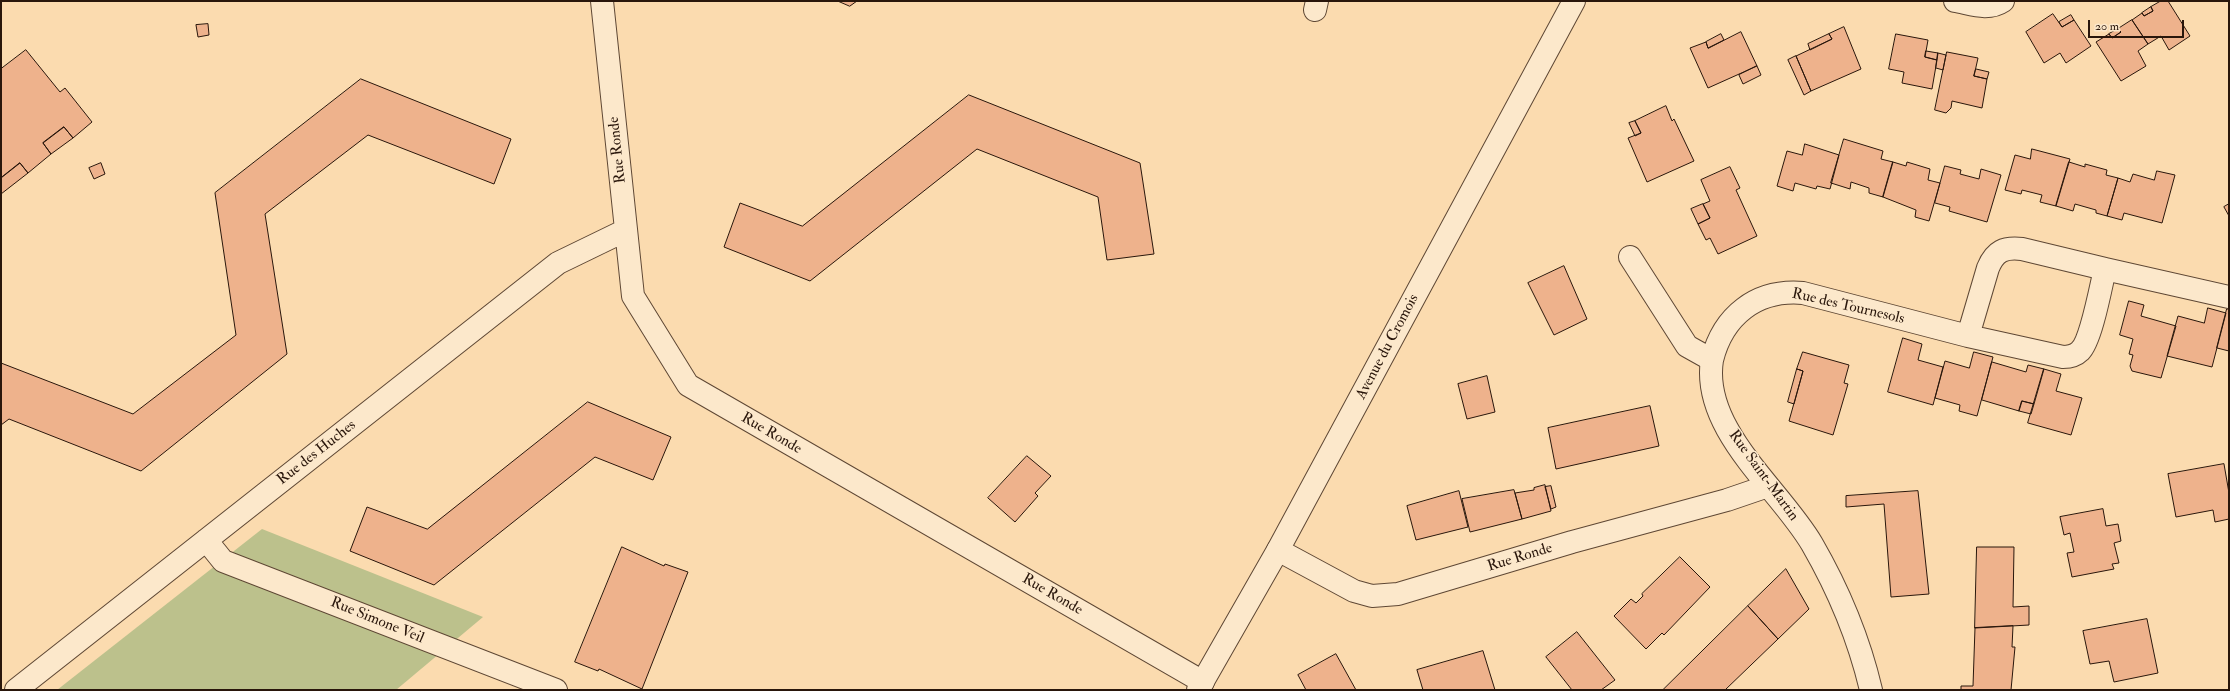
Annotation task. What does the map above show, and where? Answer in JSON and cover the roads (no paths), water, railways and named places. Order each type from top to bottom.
[{"type":"street","name":"Rue Ronde","points":[[602,1],[633,296],[688,385],[1201,686]]},
{"type":"street","name":"Avenue du Cromois","points":[[1201,686],[1278,550],[1574,1]]},
{"type":"street","points":[[1955,1],[1987,7],[1996,5],[2003,1]]},
{"type":"street","name":"Rue des Huches","points":[[16,690],[558,263],[626,230]]},
{"type":"street","points":[[1968,336],[1992,258],[1999,251],[2009,248],[2022,249],[2229,297]]},
{"type":"street","points":[[1630,257],[1687,346],[1712,360]]},
{"type":"street","name":"Rue des Tournesols","points":[[1712,360],[1722,331],[1732,318],[1755,301],[1772,295],[1789,292],[1802,293],[1968,336],[2063,357],[2072,357],[2081,351],[2087,339],[2105,269]]},
{"type":"street","name":"Rue Saint-Martin","points":[[1712,360],[1710,383],[1716,406],[1739,447],[1768,486],[1797,521],[1826,571],[1851,626],[1871,690]]},
{"type":"street","name":"Rue Ronde","points":[[1278,550],[1354,591],[1372,596],[1398,594],[1572,542],[1727,500],[1768,486]]},
{"type":"street","name":"Rue Simone Veil","points":[[206,540],[223,561],[556,690]]}]
